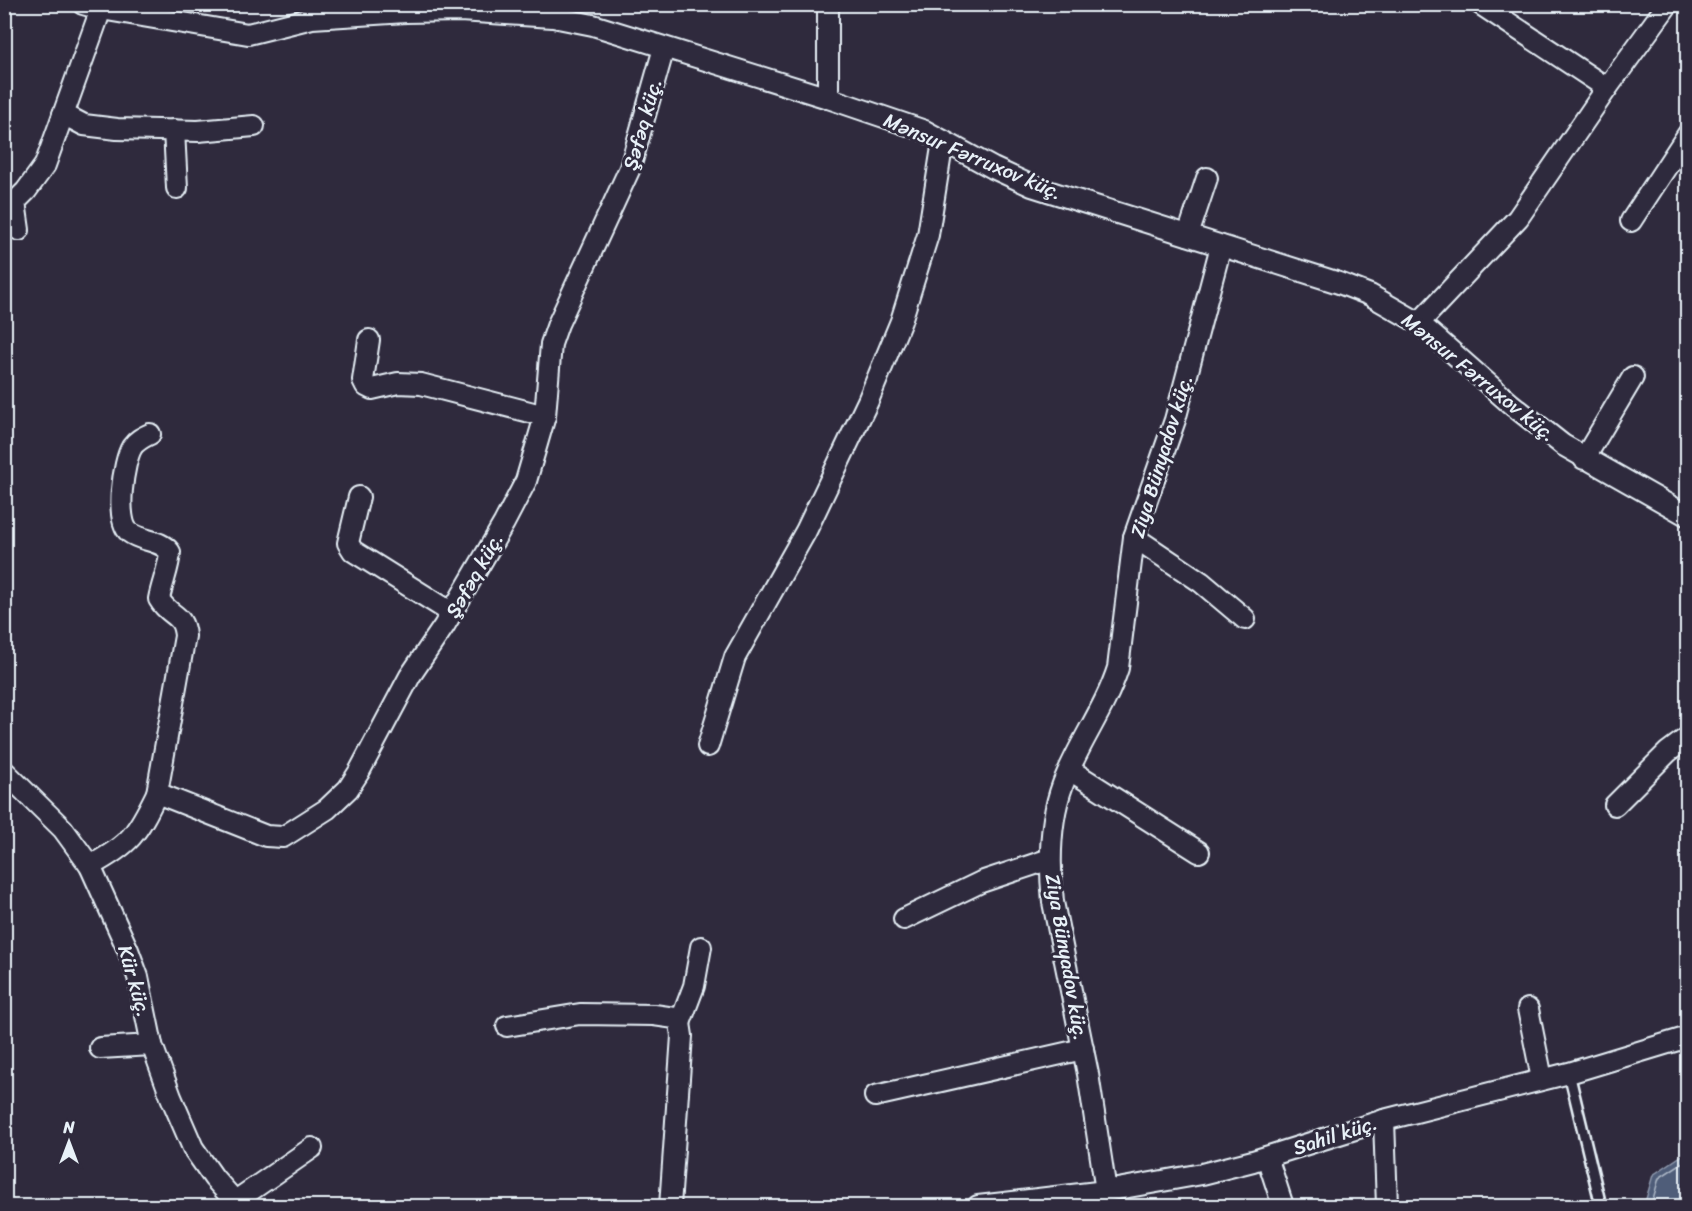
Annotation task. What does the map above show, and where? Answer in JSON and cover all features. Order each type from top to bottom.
[{"type":"street","points":[[828,4],[828,98]]},
{"type":"street","points":[[1480,4],[1607,88]]},
{"type":"street","points":[[1419,323],[1518,218],[1668,4]]},
{"type":"street","points":[[19,230],[10,199],[26,191],[45,165],[63,114],[92,7]]},
{"type":"street","name":"Mənsur Fərruxov küç.","points":[[92,7],[248,34],[313,11],[460,11],[553,17],[593,25],[828,98],[925,131],[993,168],[1032,186],[1339,283],[1370,295],[1419,323],[1511,404],[1563,445],[1584,459],[1688,516]]},
{"type":"street","name":"Şəfəq küç.","points":[[157,793],[266,836],[284,837],[327,809],[348,789],[410,676],[452,613],[526,481],[544,416],[551,344],[558,324],[630,168],[664,48]]},
{"type":"street","points":[[63,114],[84,125],[117,129],[198,131],[254,126]]},
{"type":"street","points":[[174,130],[177,188]]},
{"type":"street","points":[[1631,221],[1688,134]]},
{"type":"street","points":[[708,746],[735,657],[806,531],[868,401],[901,321],[928,235],[943,141]]},
{"type":"street","points":[[1188,235],[1207,178]]},
{"type":"street","name":"Ziya Bünyadov küç.","points":[[1106,1191],[1083,1049],[1053,902],[1051,842],[1063,784],[1112,687],[1118,668],[1134,537],[1175,420],[1221,246]]},
{"type":"street","points":[[369,340],[363,380],[366,386],[372,389],[398,383],[421,384],[544,416]]},
{"type":"street","points":[[1584,459],[1633,377]]},
{"type":"street","points":[[90,866],[117,851],[132,838],[157,793],[185,636],[184,624],[165,609],[159,599],[162,582],[170,562],[170,552],[166,546],[130,534],[123,525],[122,490],[130,450],[138,440],[150,434]]},
{"type":"street","points":[[359,497],[348,543],[354,551],[452,613]]},
{"type":"street","points":[[1134,537],[1201,582],[1245,619]]},
{"type":"street","points":[[1615,805],[1668,752],[1688,737]]},
{"type":"street","points":[[1070,770],[1199,852]]},
{"type":"street","name":"Kür küç.","points":[[4,771],[63,829],[90,866],[138,977],[153,1045],[171,1097],[194,1148],[236,1204]]},
{"type":"street","points":[[904,919],[981,882],[1050,859]]},
{"type":"street","points":[[670,1206],[682,1036],[680,1023],[694,986],[701,947]]},
{"type":"street","points":[[1528,1009],[1542,1079]]},
{"type":"street","points":[[507,1026],[580,1014],[654,1015],[675,1018],[680,1023]]},
{"type":"street","name":"Sahil küç.","points":[[978,1206],[1028,1203],[1202,1174],[1267,1157],[1384,1120],[1569,1072],[1688,1037]]},
{"type":"street","points":[[100,1048],[153,1045]]},
{"type":"street","points":[[875,1096],[1083,1049]]},
{"type":"street","points":[[1384,1120],[1387,1206]]},
{"type":"street","points":[[236,1204],[312,1148]]},
{"type":"street","points":[[1267,1157],[1283,1206]]},
{"type":"lane","points":[[1569,1072],[1601,1206]]},
{"type":"water","points":[[1687,1152],[1687,1206],[1644,1206],[1653,1175]]}]
